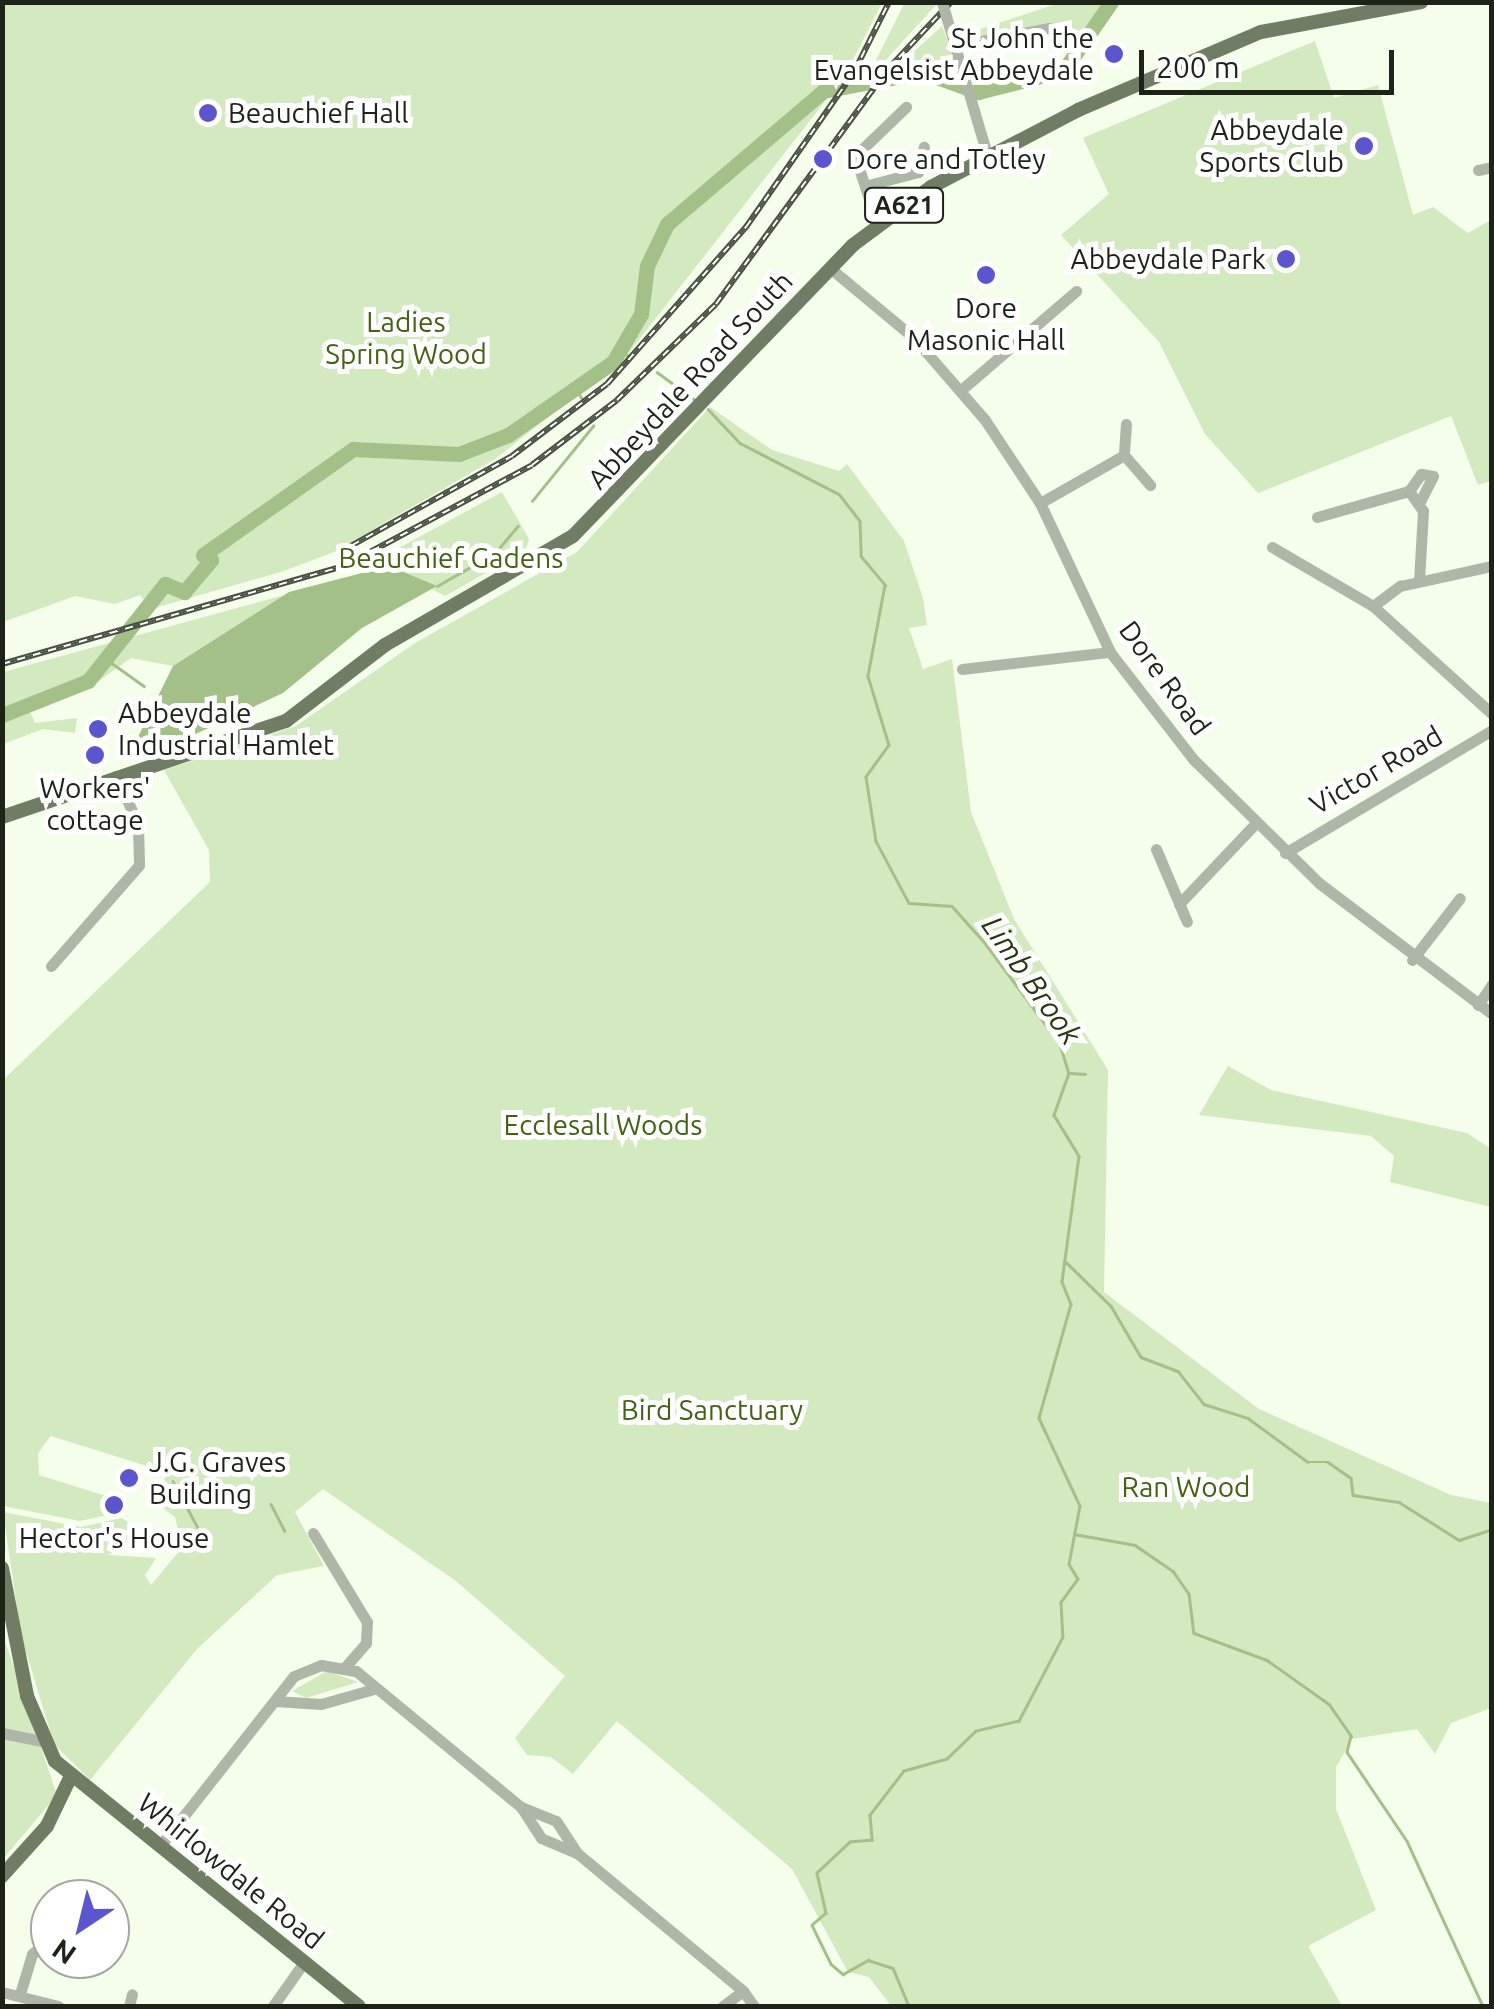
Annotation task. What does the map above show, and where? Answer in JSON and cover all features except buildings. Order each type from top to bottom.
[{"type":"main road","name":"Abbeydale Road South","points":[[2,817],[294,717],[385,645],[573,536],[877,223],[988,158],[1261,32],[1381,4],[1421,2]]},
{"type":"main road","points":[[2,1568],[42,1741]]},
{"type":"main road","name":"Whirlowdale Road","points":[[42,1741],[71,1776],[360,2006]]},
{"type":"main road","points":[[2,1876],[47,1826],[71,1776]]},
{"type":"street","points":[[942,2],[988,158]]},
{"type":"street","points":[[956,46],[1049,28]]},
{"type":"street","points":[[877,223],[855,156],[906,108]]},
{"type":"street","points":[[865,186],[918,172],[924,147]]},
{"type":"street","name":"Dore Road","points":[[830,268],[961,390],[1040,503],[1110,652],[1254,824],[1412,960],[1492,1014]]},
{"type":"street","points":[[961,390],[1076,291]]},
{"type":"street","points":[[1126,424],[1124,455],[1150,485]]},
{"type":"street","points":[[1040,503],[1124,455]]},
{"type":"street","points":[[1316,517],[1409,491],[1421,474],[1432,476],[1420,500],[1419,581]]},
{"type":"street","points":[[1409,491],[1420,500]]},
{"type":"street","points":[[1272,547],[1373,606],[1492,714]]},
{"type":"street","points":[[1373,606],[1385,591],[1492,566]]},
{"type":"street","points":[[962,669],[1110,652]]},
{"type":"street","name":"Victor Road","points":[[1285,853],[1492,730]]},
{"type":"street","points":[[51,966],[139,865],[138,824],[116,776]]},
{"type":"street","points":[[1179,904],[1254,824]]},
{"type":"street","points":[[1156,849],[1186,922]]},
{"type":"street","points":[[1412,960],[1460,898]]},
{"type":"street","points":[[1478,1005],[1492,984]]},
{"type":"street","points":[[160,1846],[301,1672],[344,1667],[366,1643],[368,1622],[314,1533]]},
{"type":"street","points":[[344,1667],[521,1806],[556,1821],[577,1853]]},
{"type":"street","points":[[275,1702],[321,1704],[374,1689]]},
{"type":"street","points":[[2,1734],[42,1741]]},
{"type":"street","points":[[521,1806],[541,1838],[577,1853],[724,1974],[754,2006]]},
{"type":"street","points":[[20,1994],[30,1961]]},
{"type":"street","points":[[273,2006],[304,1962]]},
{"type":"street","points":[[724,1974],[725,2003],[743,1992]]},
{"type":"street","points":[[2,1992],[58,2006]]},
{"type":"green space","points":[[905,2],[936,5],[882,64],[876,60]]},
{"type":"green space","name":"Ladies Spring Wood","points":[[2,3],[882,3],[844,77],[627,355],[495,459],[334,552],[281,572],[151,609],[140,595],[115,604],[75,596],[3,622]]},
{"type":"green space","points":[[1111,3],[1083,52],[1070,28],[955,46],[953,38],[1056,4]]},
{"type":"green space","points":[[942,26],[963,84],[957,86],[898,66]]},
{"type":"green space","name":"Abbeydale Park","points":[[1315,41],[1334,98],[1378,85],[1413,215],[1433,207],[1468,233],[1491,220],[1491,481],[1478,485],[1451,416],[1258,493],[1205,434],[1159,342],[1061,235],[1109,194],[1083,138]]},
{"type":"green space","name":"Ecclesall Woods","points":[[710,407],[772,450],[839,471],[847,464],[904,541],[923,598],[927,625],[909,628],[923,669],[952,659],[971,812],[1014,919],[1108,1070],[1104,1292],[1259,1409],[1451,1495],[1491,1503],[1491,1708],[1451,1723],[1435,1754],[1417,1729],[1352,1739],[1336,1767],[1336,1809],[1376,1910],[1308,1946],[1342,2006],[891,2006],[869,1977],[848,1972],[792,1869],[617,1721],[573,1774],[551,1757],[527,1755],[515,1738],[565,1676],[456,1581],[323,1489],[295,1512],[324,1566],[277,1575],[197,1649],[90,1780],[54,1744],[21,1635],[3,1512],[81,1527],[122,1518],[139,1530],[136,1541],[108,1555],[156,1558],[145,1575],[151,1585],[182,1548],[175,1517],[159,1505],[166,1472],[51,1436],[38,1453],[39,1475],[109,1497],[112,1514],[80,1521],[3,1506],[3,1080],[210,882],[209,850],[164,770],[296,726],[415,643],[577,552]]},
{"type":"green space","name":"Beauchief Gadens","points":[[502,492],[529,539],[525,551],[445,596],[389,566],[360,569]]},
{"type":"green space","points":[[284,595],[173,666],[131,658],[96,683],[27,705],[35,723],[77,718],[75,733],[43,729],[3,744],[3,672]]},
{"type":"green space","points":[[1228,1066],[1271,1090],[1467,1133],[1491,1149],[1491,1207],[1390,1182],[1394,1156],[1371,1136],[1199,1115]]},
{"type":"green space","points":[[2,1632],[57,1795],[3,1859],[2,1859]]},
{"type":"green space","points":[[327,1671],[358,1682],[306,1698],[292,1691]]},
{"type":"shaded area","points":[[389,566],[437,586],[362,628],[283,693],[157,752],[135,743],[173,666],[289,592]]},
{"type":"waterway","points":[[2,715],[88,681],[165,584],[184,592],[211,560],[203,555],[353,449],[459,454],[508,435],[613,362],[641,314],[647,266],[667,224],[823,91],[923,72],[978,92],[1064,70],[1111,2]]},
{"type":"waterway","name":"Limb Brook","points":[[622,352],[630,357]]},
{"type":"waterway","name":"Limb Brook","points":[[657,372],[694,399]]},
{"type":"waterway","points":[[575,386],[581,397]]},
{"type":"waterway","name":"Limb Brook","points":[[708,409],[740,443],[839,494],[860,521],[861,556],[885,585],[868,676],[889,745],[866,777],[876,841],[909,903],[952,906],[985,943],[1060,1044],[1069,1073],[1054,1115],[1079,1156],[1062,1282],[1071,1304],[1039,1418],[1080,1506],[1069,1564],[1078,1579],[1061,1602],[1063,1637],[1019,1721],[976,1731],[947,1759],[904,1771],[870,1815],[872,1840],[850,1842],[817,1873],[826,1913],[812,1925],[831,1964],[843,1974],[868,1960],[893,1968],[909,2006]]},
{"type":"waterway","points":[[532,501],[593,426]]},
{"type":"waterway","points":[[437,586],[495,553],[518,526]]},
{"type":"waterway","points":[[109,661],[144,686]]},
{"type":"waterway","points":[[1071,1073],[1085,1074]]},
{"type":"waterway","points":[[1066,1262],[1111,1306],[1141,1357],[1178,1371],[1204,1404],[1248,1418],[1308,1462],[1328,1462],[1351,1478],[1353,1495],[1399,1502],[1459,1540],[1492,1529]]},
{"type":"waterway","points":[[173,1481],[199,1530]]},
{"type":"waterway","points":[[271,1504],[285,1531]]},
{"type":"waterway","points":[[1074,1534],[1135,1545],[1173,1571],[1189,1594],[1194,1633],[1267,1660],[1329,1704],[1351,1736],[1347,1752],[1407,1841],[1483,2006]]},
{"type":"railway","points":[[338,553],[512,456],[607,384],[746,227],[854,72],[889,2]]},
{"type":"railway","points":[[2,664],[344,566],[532,465],[617,400],[716,304],[888,69],[951,2]]},
{"type":"place","name":"St John the Evangelsist Abbeydale","points":[[1114,54]]},
{"type":"place","name":"Beauchief Hall","points":[[208,113]]},
{"type":"place","name":"Abbeydale Sports Club","points":[[1364,146]]},
{"type":"place","name":"Dore and Totley","points":[[823,159]]},
{"type":"place","name":"Abbeydale Park","points":[[1286,259]]},
{"type":"place","name":"Dore Masonic Hall","points":[[986,275]]},
{"type":"place","name":"Abbeydale Industrial Hamlet","points":[[98,729]]},
{"type":"place","name":"Workers' cottage","points":[[95,755]]},
{"type":"place","name":"J.G. Graves Building","points":[[129,1478]]},
{"type":"place","name":"Hector's House","points":[[114,1505]]},
{"type":"park label","name":"Bird Sanctuary","points":[[712,1410]]},
{"type":"park label","name":"Ran Wood","points":[[1186,1487]]}]
